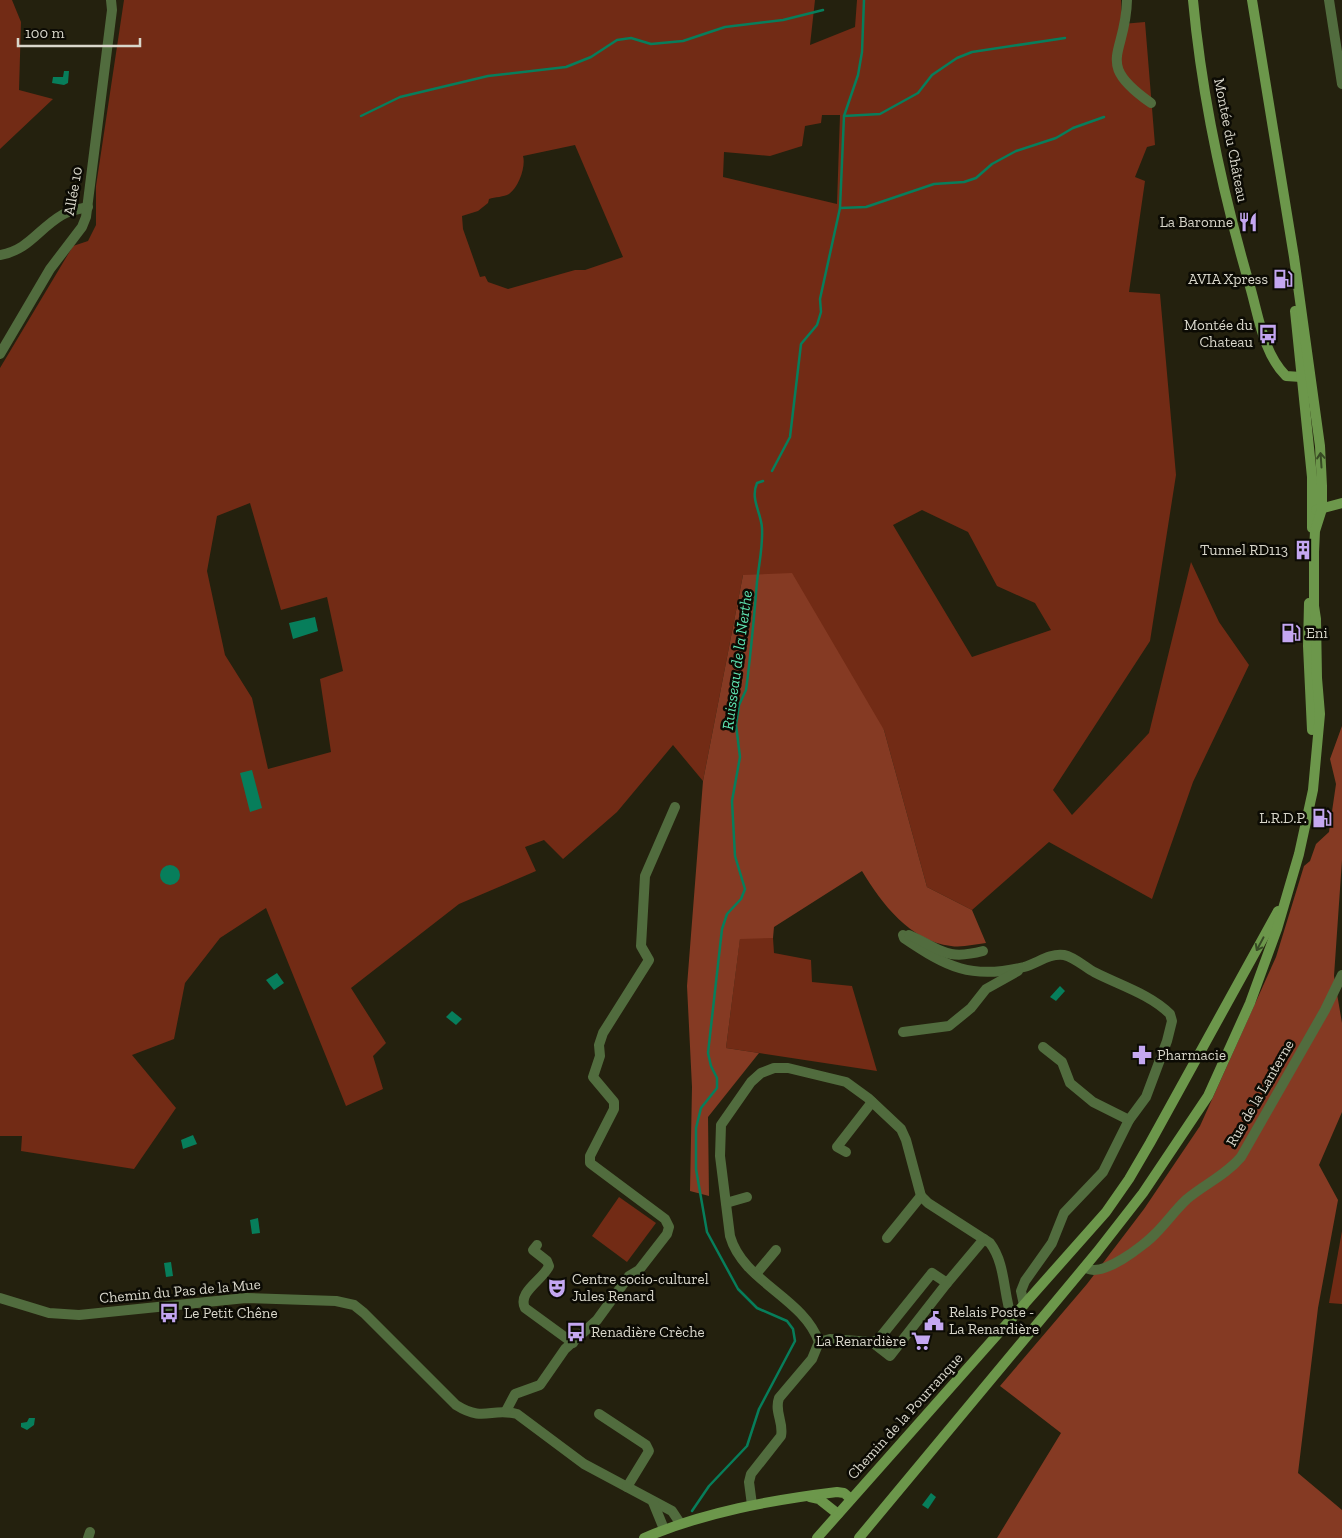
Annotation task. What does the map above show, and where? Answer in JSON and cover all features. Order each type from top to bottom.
[{"type":"main road","name":"Montée du Château","points":[[1193,0],[1206,102],[1224,185],[1268,351],[1278,369],[1286,376],[1303,370]]},
{"type":"main road","points":[[1252,0],[1284,206],[1303,370],[1312,477],[1318,510]]},
{"type":"main road","points":[[859,1538],[1085,1267],[1144,1193],[1208,1096],[1250,1003],[1291,886],[1305,832],[1313,790],[1320,714],[1314,606],[1314,552],[1318,510],[1320,446],[1311,389],[1303,370]]},
{"type":"main road","points":[[1318,510],[1342,503]]},
{"type":"main road","name":"Chemin de la Pourranque","points":[[838,1514],[1106,1212],[1129,1179],[1238,986],[1291,886]]},
{"type":"main road","points":[[1238,986],[1259,977]]},
{"type":"main road","points":[[644,1538],[680,1523],[752,1505],[837,1492],[844,1493],[852,1499]]},
{"type":"main road","points":[[809,1497],[820,1499],[838,1514],[817,1538]]},
{"type":"street","points":[[1127,0],[1126,25],[1116,56],[1117,70],[1122,79],[1134,91],[1151,103]]},
{"type":"street","points":[[1329,0],[1342,84]]},
{"type":"street","name":"Allée 10","points":[[0,354],[50,269],[82,226],[88,207],[111,5]]},
{"type":"street","points":[[0,256],[14,253],[22,248],[60,216],[88,207]]},
{"type":"street","points":[[675,807],[645,876],[641,946],[648,955],[647,965],[628,990],[613,1020],[603,1033],[599,1045],[600,1056],[593,1077],[614,1102],[614,1109],[590,1156],[590,1163],[665,1219],[668,1227],[667,1234],[639,1270],[629,1276],[597,1320],[588,1325],[573,1343],[565,1349],[540,1385],[514,1394],[506,1411],[517,1414],[584,1464],[672,1511],[680,1523]]},
{"type":"street","points":[[983,952],[962,957],[933,949],[904,933],[902,935],[932,957],[961,970],[981,973],[1026,967]]},
{"type":"street","points":[[903,1032],[949,1026],[971,1008],[986,989],[1052,955],[1066,955],[1149,999],[1170,1014],[1172,1021],[1158,1068],[1146,1097],[1129,1120],[1103,1172],[1064,1213],[1052,1243],[1025,1281],[1021,1291],[1024,1305]]},
{"type":"street","name":"Rue de la Lanterne","points":[[1085,1267],[1094,1271],[1108,1267],[1130,1253],[1155,1234],[1193,1194],[1231,1169],[1241,1157],[1325,1010],[1342,976]]},
{"type":"street","points":[[1044,1047],[1062,1062],[1070,1083],[1093,1102],[1129,1120]]},
{"type":"street","points":[[752,1505],[749,1482],[751,1474],[782,1436],[783,1430],[777,1404],[779,1398],[812,1358],[819,1342],[816,1333],[807,1322],[741,1261],[733,1248],[720,1156],[721,1125],[734,1105],[761,1073],[774,1068],[788,1068],[846,1082],[872,1102],[901,1129],[906,1140],[921,1196],[928,1203],[984,1240],[997,1252],[1006,1303],[1012,1319]]},
{"type":"street","points":[[846,1152],[838,1146],[872,1102]]},
{"type":"street","points":[[887,1238],[921,1196]]},
{"type":"street","points":[[726,1202],[747,1197]]},
{"type":"street","points":[[872,1342],[890,1356],[947,1283],[984,1240]]},
{"type":"street","points":[[536,1245],[533,1250],[549,1266],[546,1272],[523,1297],[524,1308],[573,1343]]},
{"type":"street","points":[[756,1274],[776,1250]]},
{"type":"street","points":[[819,1342],[830,1339],[872,1342],[878,1340],[932,1273],[947,1283]]},
{"type":"street","name":"Chemin du Pas de la Mue","points":[[0,1298],[49,1313],[79,1315],[246,1298],[336,1301],[354,1305],[456,1406],[468,1413],[484,1416],[506,1411]]},
{"type":"street","points":[[600,1414],[646,1445],[649,1451],[627,1487]]},
{"type":"street","points":[[653,1502],[664,1529]]},
{"type":"shaded area","points":[[0,0],[12,0],[21,22],[19,90],[53,99],[0,149]]},
{"type":"shaded area","points":[[124,0],[815,0],[810,45],[855,27],[857,0],[1121,0],[1122,24],[1145,22],[1155,145],[1147,147],[1135,177],[1145,181],[1129,292],[1160,294],[1176,475],[1150,641],[1053,790],[1072,815],[1149,733],[1191,562],[1219,622],[1249,665],[1193,782],[1152,899],[1049,842],[972,910],[927,887],[884,730],[743,575],[703,781],[673,745],[617,812],[563,859],[544,840],[525,847],[536,871],[459,904],[351,988],[386,1043],[373,1056],[383,1089],[346,1106],[266,908],[220,938],[185,983],[174,1039],[132,1055],[176,1108],[134,1169],[21,1151],[22,1136],[0,1136],[0,368],[73,246],[88,241],[96,225],[96,186]],"holes":[[[822,115],[840,115],[837,204],[723,177],[724,152],[770,156],[802,146],[805,126],[821,123]],[[575,145],[623,257],[585,270],[575,270],[508,289],[488,282],[485,276],[480,277],[463,229],[462,216],[478,211],[488,203],[489,199],[507,195],[513,191],[521,176],[523,156]],[[250,503],[281,610],[327,597],[343,671],[320,679],[331,752],[268,769],[252,698],[225,655],[207,571],[217,516]],[[922,510],[968,532],[997,586],[1035,603],[1051,630],[972,657],[893,525]]]},
{"type":"shaded area","points":[[64,71],[69,71],[68,83],[64,85],[52,83],[53,77],[63,77]]},
{"type":"shaded area","points":[[792,573],[884,730],[927,887],[972,910],[986,943],[955,946],[936,943],[923,937],[910,929],[888,908],[862,871],[774,927],[773,938],[740,939],[726,1048],[759,1053],[708,1117],[709,1196],[690,1191],[692,1087],[687,986],[703,781],[743,575]]},
{"type":"shaded area","points":[[315,617],[318,631],[293,639],[289,623]]},
{"type":"shaded area","points":[[1342,726],[1342,860],[1334,976],[1342,1023],[1342,1112],[1319,1165],[1338,1200],[1318,1308],[1298,1473],[1342,1510],[1342,1538],[997,1538],[1061,1433],[1000,1386],[1087,1284],[1144,1209],[1200,1126],[1276,957],[1304,866],[1310,861],[1316,844],[1329,832],[1336,784],[1330,759]]},
{"type":"shaded area","points":[[252,770],[262,808],[250,812],[240,773]]},
{"type":"shaded area","points":[[170,865],[177,868],[180,875],[177,882],[170,885],[163,882],[160,875],[163,868]]},
{"type":"shaded area","points":[[740,938],[773,938],[774,953],[811,960],[812,982],[852,986],[877,1071],[726,1048]]},
{"type":"shaded area","points":[[277,973],[284,983],[274,990],[266,980]]},
{"type":"shaded area","points":[[1060,986],[1065,991],[1056,1001],[1050,997]]},
{"type":"shaded area","points":[[452,1011],[462,1019],[456,1025],[446,1017]]},
{"type":"shaded area","points":[[193,1135],[197,1144],[183,1149],[181,1140]]},
{"type":"shaded area","points":[[619,1197],[656,1223],[627,1262],[592,1236]]},
{"type":"shaded area","points":[[258,1218],[260,1233],[252,1234],[250,1220]]},
{"type":"shaded area","points":[[1342,1231],[1342,1304],[1329,1303]]},
{"type":"shaded area","points":[[171,1262],[173,1276],[166,1277],[164,1263]]},
{"type":"shaded area","points":[[29,1418],[35,1418],[34,1425],[27,1430],[21,1427],[21,1423],[27,1422]]},
{"type":"shaded area","points":[[931,1493],[936,1497],[928,1509],[922,1505]]},
{"type":"waterway","name":"Ruisseau de la Nerthe","points":[[772,471],[790,437],[801,344],[817,325],[821,312],[820,299],[840,208],[844,116],[858,75],[862,52],[864,0]]},
{"type":"waterway","points":[[361,116],[400,97],[488,76],[566,67],[591,57],[617,40],[631,38],[651,44],[683,41],[725,27],[783,20],[823,10]]},
{"type":"waterway","points":[[844,116],[880,114],[918,93],[932,75],[957,58],[972,52],[1065,38]]},
{"type":"waterway","points":[[840,208],[866,207],[934,184],[964,182],[976,178],[992,164],[1016,151],[1056,138],[1073,128],[1104,117]]},
{"type":"waterway","name":"Ruisseau de la Nerthe","points":[[692,1511],[709,1486],[747,1446],[759,1409],[795,1341],[793,1329],[787,1321],[757,1308],[738,1289],[707,1232],[696,1169],[696,1128],[701,1108],[717,1088],[717,1078],[711,1066],[708,1053],[722,929],[727,914],[741,899],[745,889],[735,856],[732,801],[740,757],[736,725],[739,705],[746,690],[762,542],[762,528],[755,500],[755,489],[757,483],[763,481]]},
{"type":"place","name":"La Baronne","points":[[1248,222]]},
{"type":"place","name":"AVIA Xpress","points":[[1283,279]]},
{"type":"place","name":"Montée du Chateau","points":[[1268,334]]},
{"type":"place","name":"Tunnel RD113","points":[[1303,550]]},
{"type":"place","name":"Eni","points":[[1291,633]]},
{"type":"place","name":"L.R.D.P.","points":[[1322,818]]},
{"type":"place","name":"Pharmacie","points":[[1142,1055]]},
{"type":"place","name":"Centre socio-culturel Jules Renard","points":[[557,1288]]},
{"type":"place","name":"Le Petit Chêne","points":[[169,1313]]},
{"type":"place","name":"Relais Poste - La Renardière","points":[[934,1321]]},
{"type":"place","name":"Renadière Crèche","points":[[576,1332]]},
{"type":"place","name":"La Renardière","points":[[921,1341]]}]
